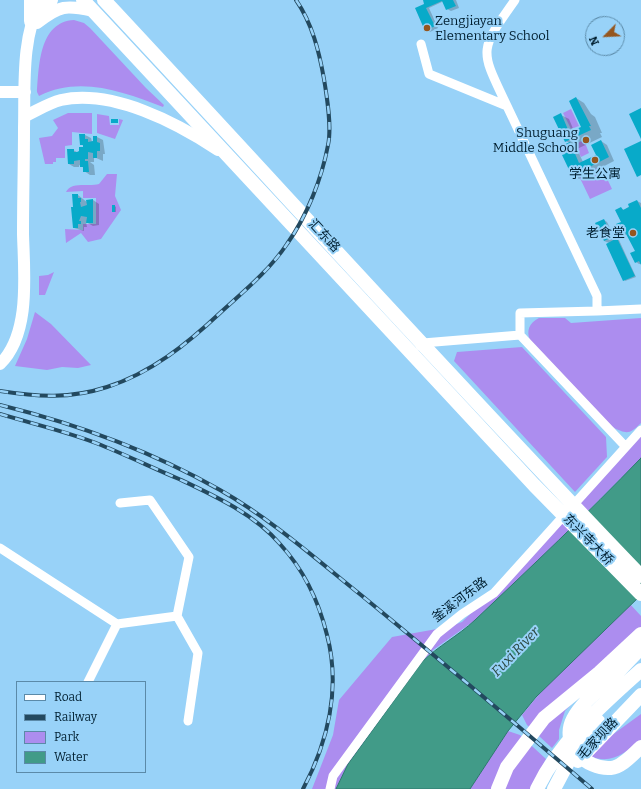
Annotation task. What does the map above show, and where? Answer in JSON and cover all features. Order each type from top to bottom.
[{"type":"highway","points":[[32,0],[33,25]]},
{"type":"main road","points":[[0,364],[15,341],[22,310],[24,290],[23,208],[25,92],[33,25],[41,0]]},
{"type":"main road","points":[[33,25],[52,0]]},
{"type":"main road","name":"汇东路","points":[[83,0],[534,485]]},
{"type":"main road","name":"汇东路","points":[[104,0],[543,474]]},
{"type":"main road","points":[[33,25],[58,8],[75,7],[93,11]]},
{"type":"main road","points":[[0,92],[25,92]]},
{"type":"main road","points":[[25,116],[59,101],[73,98],[111,102],[161,119],[188,131],[233,160]]},
{"type":"main road","name":"东兴寺大桥","points":[[543,474],[641,576]]},
{"type":"main road","name":"东兴寺大桥","points":[[534,485],[641,594]]},
{"type":"main road","points":[[498,789],[507,767],[544,718],[599,673],[641,634]]},
{"type":"main road","points":[[641,648],[583,706],[572,720],[570,732],[572,743],[577,754],[586,762],[597,766],[611,768],[621,763],[641,747]]},
{"type":"main road","points":[[537,789],[567,743],[591,716],[641,670]]},
{"type":"main road","points":[[576,756],[597,722],[641,679]]},
{"type":"main road","name":"毛家坝路","points":[[554,789],[576,756],[641,695]]},
{"type":"main road","points":[[576,756],[618,724],[641,710]]},
{"type":"main road","name":"毛家坝路","points":[[562,789],[576,756]]},
{"type":"street","points":[[515,0],[492,32],[486,47],[487,62],[597,296],[596,311]]},
{"type":"street","points":[[421,44],[429,74],[507,106]]},
{"type":"street","points":[[625,446],[520,335],[520,313],[641,309]]},
{"type":"street","points":[[412,354],[423,343],[520,335]]},
{"type":"street","name":"釜溪河东路","points":[[330,789],[333,776],[437,634],[462,614],[494,593],[641,430]]},
{"type":"street","points":[[120,503],[150,500],[189,557],[177,616],[198,653],[188,720]]},
{"type":"street","points":[[0,548],[117,624],[177,616]]},
{"type":"street","points":[[88,681],[117,624]]},
{"type":"green space","points":[[74,20],[84,23],[90,28],[164,105],[163,107],[117,91],[86,86],[54,90],[39,96],[37,92],[40,58],[47,37],[54,28],[62,23]]},
{"type":"green space","points":[[571,109],[579,126],[571,129],[563,113]]},
{"type":"green space","points":[[68,113],[92,113],[92,134],[72,132],[72,145],[65,146],[65,158],[56,158],[56,162],[53,162],[53,164],[45,164],[39,138],[52,136],[58,128],[53,120]]},
{"type":"green space","points":[[97,114],[109,116],[110,125],[119,125],[119,119],[123,120],[115,139],[97,133]]},
{"type":"green space","points":[[584,140],[589,153],[581,157],[575,144]]},
{"type":"green space","points":[[601,166],[612,189],[590,199],[579,176]]},
{"type":"green space","points":[[107,174],[117,174],[115,196],[121,210],[101,239],[88,242],[81,233],[66,243],[65,229],[83,230],[83,224],[96,224],[96,198],[83,198],[83,191],[66,192],[68,189],[76,185],[99,184]]},
{"type":"green space","points":[[54,272],[45,295],[39,295],[39,276],[48,275]]},
{"type":"green space","points":[[35,312],[51,324],[91,365],[78,368],[62,367],[47,370],[15,366],[27,339]]},
{"type":"green space","points":[[539,318],[565,318],[571,323],[641,318],[641,423],[634,430],[625,432],[612,427],[530,340],[528,330],[533,322]]},
{"type":"green space","points":[[522,347],[606,437],[607,457],[575,492],[454,361],[457,352]]},
{"type":"green space","points":[[641,436],[641,458],[551,548],[474,621],[433,650],[413,672],[348,764],[336,789],[312,789],[333,735],[339,700],[392,637],[448,627],[462,622],[558,527]]},
{"type":"green space","points":[[630,604],[641,616],[641,630],[565,711],[559,730],[559,739],[552,748],[527,725],[522,715],[560,671]]},
{"type":"green space","points":[[641,714],[641,740],[623,753],[611,758],[605,759],[590,756],[608,738]]},
{"type":"green space","points":[[508,731],[520,735],[546,759],[530,789],[470,789]]},
{"type":"water","name":"Fuxi River","points":[[641,458],[641,595],[536,697],[508,731],[470,789],[336,789],[348,764],[422,662],[475,620],[580,520]]},
{"type":"building","points":[[423,0],[453,0],[456,6],[446,10],[442,1],[426,8],[435,26],[425,31],[415,8],[424,4]]},
{"type":"building","points":[[576,97],[591,126],[589,126],[591,130],[565,142],[553,117],[561,113],[569,132],[581,127],[569,101]]},
{"type":"building","points":[[641,108],[641,139],[629,114]]},
{"type":"building","points":[[111,119],[118,119],[118,123],[111,123]]},
{"type":"building","points":[[79,134],[85,134],[85,139],[88,139],[88,142],[93,141],[93,136],[97,136],[97,142],[100,143],[100,151],[97,151],[97,158],[93,158],[93,153],[88,152],[88,159],[85,159],[85,161],[88,161],[89,172],[83,172],[83,167],[80,167],[80,160],[74,161],[74,164],[68,164],[67,149],[74,149],[74,152],[77,152],[79,151],[79,147],[83,147],[83,145],[80,145]]},
{"type":"building","name":"学生公寓","points":[[601,140],[609,157],[572,176],[562,155],[565,154],[561,146],[570,142],[579,163],[596,155],[591,145]]},
{"type":"building","points":[[641,141],[641,175],[637,177],[624,149]]},
{"type":"building","points":[[72,194],[78,194],[78,198],[81,198],[81,207],[87,205],[86,200],[93,199],[93,223],[86,223],[87,217],[81,216],[79,221],[81,221],[81,224],[78,224],[78,228],[73,228],[71,207],[73,207]]},
{"type":"building","name":"老食堂","points":[[637,200],[641,208],[641,265],[639,261],[635,263],[630,253],[635,251],[625,232],[621,234],[616,224],[621,222],[615,210],[621,207],[623,210],[629,207],[628,204]]},
{"type":"building","points":[[112,205],[115,205],[115,212],[112,212]]},
{"type":"building","points":[[604,219],[612,237],[604,241],[595,223]]},
{"type":"building","points":[[617,238],[635,276],[623,281],[606,244]]},
{"type":"railway","points":[[0,391],[41,396],[80,394],[107,387],[139,374],[168,356],[195,336],[255,281],[280,254],[301,221],[313,196],[322,170],[329,138],[328,103],[320,58],[311,28],[296,0]]},
{"type":"railway","points":[[0,405],[57,421],[113,440],[194,476],[239,501],[275,526],[361,595],[592,789]]},
{"type":"railway","points":[[0,414],[89,440],[193,485],[246,515],[270,533],[280,544],[303,575],[320,610],[327,635],[333,675],[330,714],[325,734],[312,771],[303,789]]},
{"type":"place","name":"Zengjiayan Elementary School","points":[[427,28]]},
{"type":"place","name":"Shuguang Middle School","points":[[586,140]]},
{"type":"place","name":"学生公寓","points":[[595,160]]},
{"type":"place","name":"老食堂","points":[[633,233]]}]
